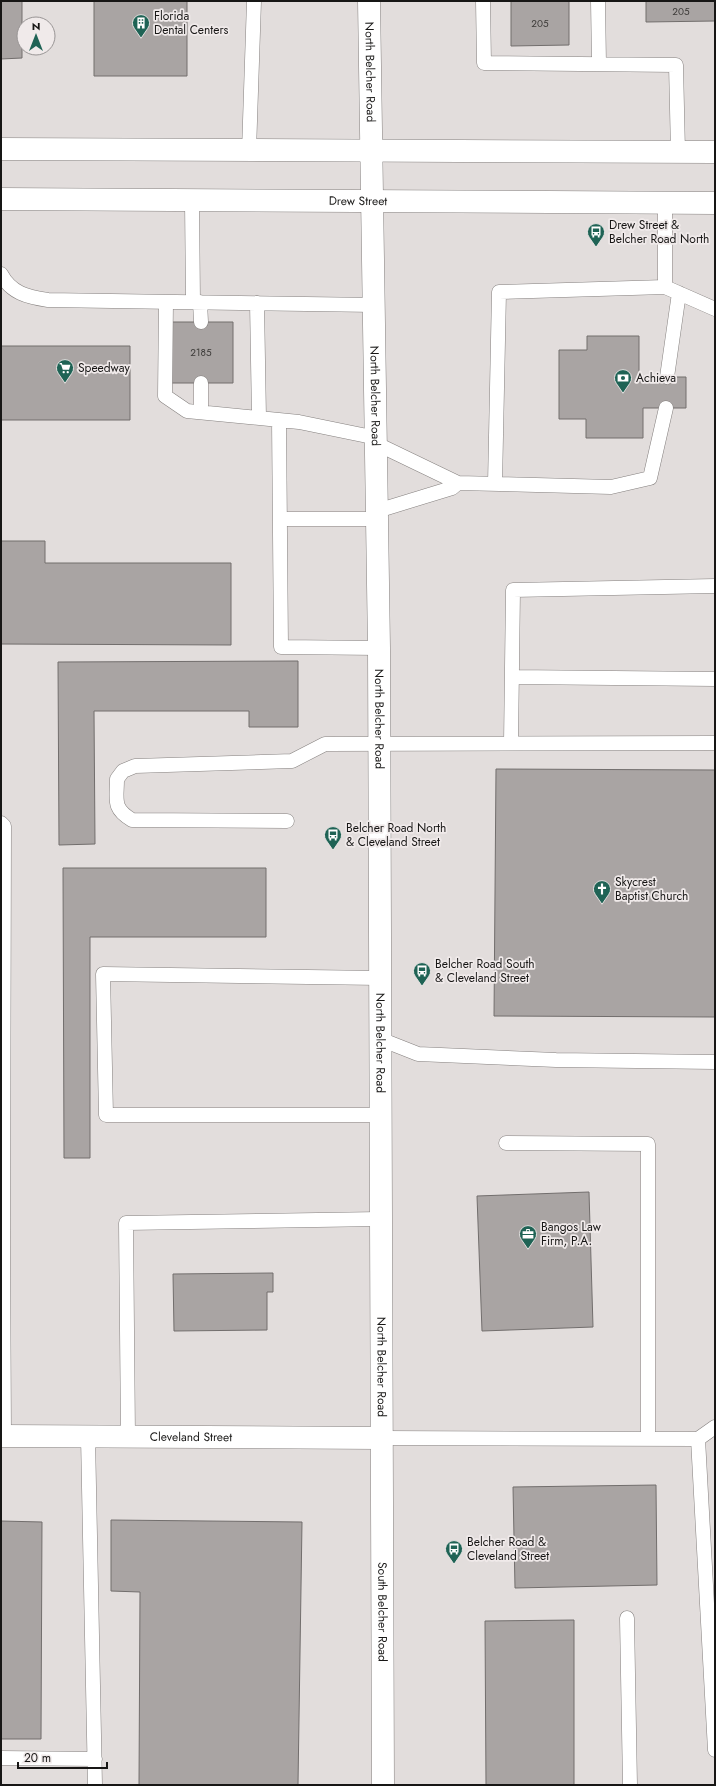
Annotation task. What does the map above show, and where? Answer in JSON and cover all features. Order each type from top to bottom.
[{"type":"main road","name":"North Belcher Road","points":[[369,1],[374,202],[378,515],[380,1438]]},
{"type":"main road","points":[[1,149],[373,152],[715,152]]},
{"type":"main road","name":"Drew Street","points":[[1,199],[715,203]]},
{"type":"main road","name":"Cleveland Street","points":[[3,1436],[380,1438]]},
{"type":"main road","name":"South Belcher Road","points":[[380,1438],[383,1785]]},
{"type":"lane","points":[[249,151],[254,1]]},
{"type":"lane","points":[[483,1],[484,63],[676,65],[678,152]]},
{"type":"lane","points":[[598,1],[599,64]]},
{"type":"lane","points":[[192,201],[197,302],[201,322]]},
{"type":"lane","points":[[665,203],[665,287]]},
{"type":"lane","points":[[1,274],[11,288],[33,298],[48,300],[375,305]]},
{"type":"lane","points":[[495,484],[499,292],[665,287],[715,308]]},
{"type":"lane","points":[[666,377],[679,293]]},
{"type":"lane","points":[[166,302],[165,396],[187,411],[299,422],[377,441],[458,483],[611,486],[650,478],[666,408]]},
{"type":"lane","points":[[257,303],[259,418]]},
{"type":"lane","points":[[201,383],[202,412]]},
{"type":"lane","points":[[279,420],[281,647],[379,648]]},
{"type":"lane","points":[[280,519],[378,515],[452,488],[458,483]]},
{"type":"lane","points":[[511,743],[513,590],[715,586]]},
{"type":"lane","points":[[512,677],[715,679]]},
{"type":"lane","points":[[287,820],[132,820],[123,815],[117,807],[117,779],[123,772],[135,766],[292,761],[325,744],[715,743]]},
{"type":"lane","points":[[1,823],[4,826],[3,1436]]},
{"type":"lane","points":[[380,978],[103,974],[106,1115],[380,1115]]},
{"type":"lane","points":[[380,1039],[418,1054],[556,1060],[715,1062]]},
{"type":"lane","points":[[506,1143],[648,1144],[648,1439]]},
{"type":"lane","points":[[128,1436],[126,1223],[380,1219]]},
{"type":"lane","points":[[380,1438],[698,1439],[715,1427]]},
{"type":"lane","points":[[88,1437],[95,1785]]},
{"type":"lane","points":[[698,1439],[715,1750]]},
{"type":"lane","points":[[627,1618],[630,1785]]},
{"type":"lane","points":[[1,1758],[95,1759]]},
{"type":"building","points":[[1,1],[22,1],[22,16],[16,16],[16,56],[22,56],[22,58],[1,59]]},
{"type":"building","name":"Florida Dental Centers","points":[[94,1],[187,1],[187,76],[94,76]]},
{"type":"building","points":[[511,1],[569,1],[569,45],[511,46]]},
{"type":"building","points":[[646,1],[715,1],[715,21],[646,22]]},
{"type":"building","points":[[169,322],[233,322],[233,383],[169,383]]},
{"type":"building","name":"Achieva","points":[[587,336],[639,336],[639,377],[686,377],[686,408],[643,408],[643,438],[586,438],[586,419],[559,419],[559,350],[587,350]]},
{"type":"building","name":"Speedway","points":[[1,346],[130,346],[130,420],[1,420]]},
{"type":"building","points":[[1,541],[45,541],[45,563],[231,563],[231,645],[1,644]]},
{"type":"building","points":[[298,661],[298,727],[249,727],[249,711],[94,711],[95,844],[59,845],[58,662]]},
{"type":"building","points":[[496,769],[715,770],[715,1017],[494,1016]]},
{"type":"building","points":[[63,868],[266,868],[266,937],[90,937],[90,1158],[64,1158]]},
{"type":"building","points":[[589,1192],[593,1327],[482,1331],[477,1196]]},
{"type":"building","points":[[273,1273],[273,1292],[267,1292],[267,1330],[174,1331],[173,1274]]},
{"type":"building","points":[[656,1485],[657,1585],[515,1588],[513,1487]]},
{"type":"building","points":[[111,1520],[302,1522],[298,1785],[139,1785],[140,1592],[111,1591]]},
{"type":"building","points":[[1,1521],[42,1522],[41,1739],[1,1739]]},
{"type":"building","points":[[574,1620],[574,1785],[486,1785],[485,1621]]},
{"type":"place","name":"Florida Dental Centers","points":[[141,38]]},
{"type":"place","name":"Drew Street & Belcher Road North","points":[[596,247]]},
{"type":"place","name":"Speedway","points":[[65,383]]},
{"type":"place","name":"Achieva","points":[[623,393]]},
{"type":"place","name":"Belcher Road North & Cleveland Street","points":[[333,850]]},
{"type":"place","name":"Skycrest Baptist Church","points":[[602,904]]},
{"type":"place","name":"Belcher Road South & Cleveland Street","points":[[422,986]]},
{"type":"place","name":"Bangos Law Firm, P.A.","points":[[528,1249]]},
{"type":"place","name":"Belcher Road & Cleveland Street","points":[[454,1564]]}]
